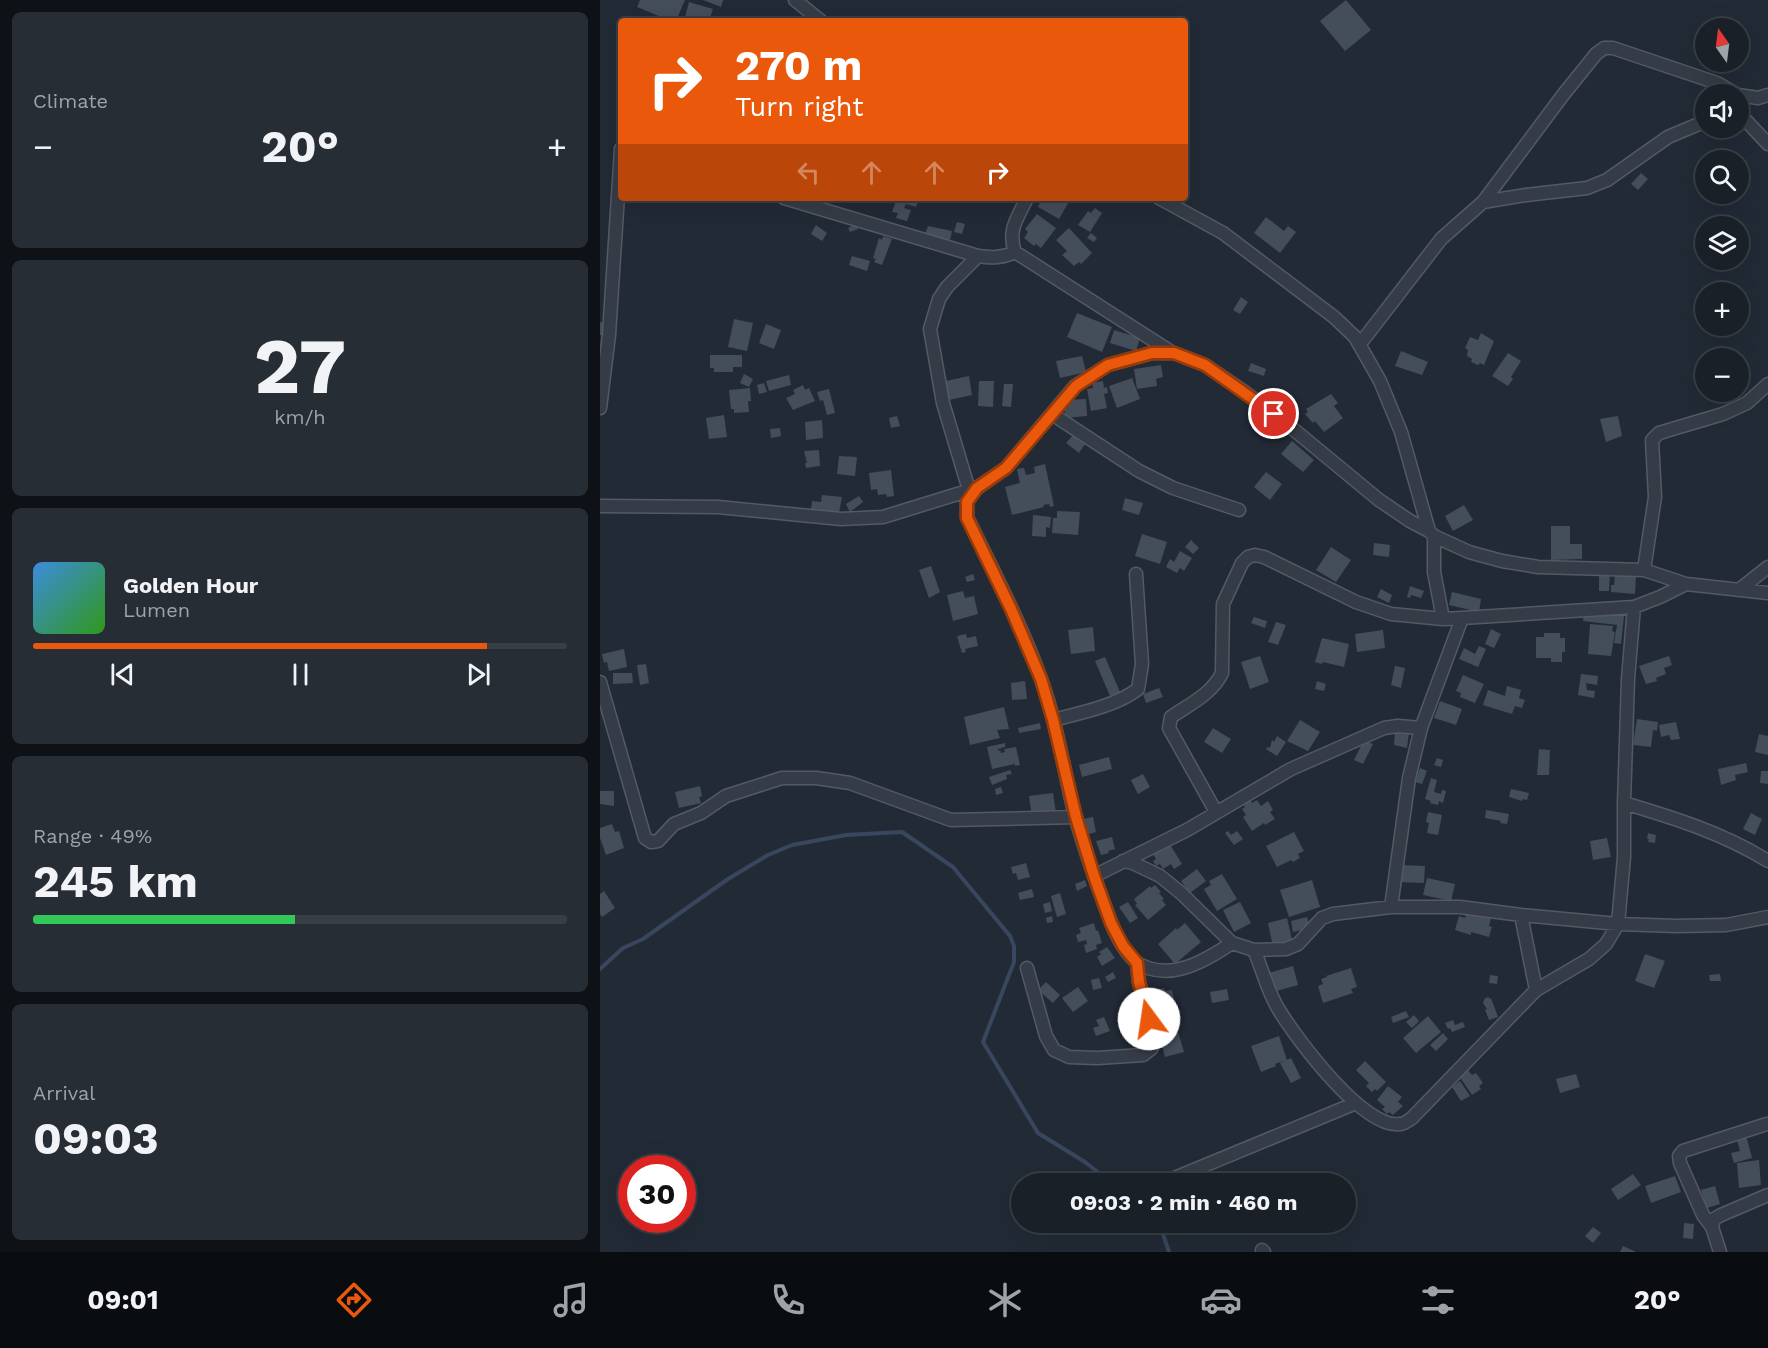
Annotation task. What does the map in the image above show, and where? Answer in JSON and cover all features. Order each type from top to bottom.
[{"type":"street","points":[[795,0],[817,18]]},
{"type":"street","points":[[1360,344],[1442,239],[1483,202],[1563,95],[1596,54],[1604,48],[1613,48],[1719,84]]},
{"type":"street","points":[[1749,102],[1763,96]]},
{"type":"street","points":[[1749,124],[1768,144]]},
{"type":"street","points":[[1483,202],[1587,188],[1607,180],[1668,137],[1695,126]]},
{"type":"street","points":[[600,408],[609,335],[618,196]]},
{"type":"street","points":[[794,201],[978,256],[994,258],[1015,252]]},
{"type":"street","points":[[1026,201],[1012,231],[1011,242],[1015,252],[1174,353],[1205,365],[1287,424],[1379,500],[1432,534],[1469,552],[1503,561],[1538,567],[1644,570],[1686,585],[1768,593]]},
{"type":"street","points":[[1164,201],[1223,233],[1334,316],[1360,344],[1380,381],[1401,432],[1432,534],[1434,572],[1443,619]]},
{"type":"street","points":[[978,256],[947,287],[939,299],[930,329],[943,403],[973,489],[967,502],[967,518],[1011,609],[1041,679],[1076,817],[1111,923],[1123,946],[1137,963],[1156,970],[1175,971],[1212,956],[1232,943]]},
{"type":"street","points":[[600,506],[718,507],[841,519],[883,517],[973,489],[1006,468],[1076,386],[1108,365],[1152,353],[1174,353]]},
{"type":"street","points":[[1644,570],[1655,497],[1652,441],[1659,433],[1723,414],[1747,403],[1768,384]]},
{"type":"street","points":[[1052,414],[1139,471],[1173,488],[1239,510]]},
{"type":"street","points":[[1216,812],[1169,728],[1171,717],[1208,692],[1217,683],[1222,673],[1223,604],[1242,563],[1248,557],[1255,555],[1264,557],[1356,602],[1391,614],[1443,619],[1634,607],[1686,585]]},
{"type":"street","points":[[1739,590],[1768,567]]},
{"type":"street","points":[[1053,720],[1130,696],[1138,689],[1142,664],[1136,573]]},
{"type":"street","points":[[1254,950],[1278,1008],[1322,1069],[1356,1104],[1382,1121],[1400,1124],[1412,1118],[1536,990],[1589,959],[1606,944],[1618,924],[1624,856],[1628,679],[1634,607]]},
{"type":"street","points":[[1391,907],[1409,778],[1421,728],[1462,618]]},
{"type":"street","points":[[600,682],[645,838],[651,842],[658,841],[675,824],[701,813],[726,796],[782,778],[816,778],[850,783],[951,820],[1076,817]]},
{"type":"street","points":[[1094,876],[1186,830],[1292,769],[1384,728],[1398,726],[1421,728]]},
{"type":"street","points":[[1624,803],[1707,829],[1768,861]]},
{"type":"street","points":[[1123,861],[1133,863],[1160,876],[1181,893],[1232,943],[1254,950],[1292,947],[1298,944],[1322,918],[1333,914],[1391,907],[1460,908],[1618,924],[1677,926],[1726,925],[1768,917]]},
{"type":"street","points":[[1521,915],[1536,990]]},
{"type":"street","points":[[1027,968],[1046,1036],[1054,1050],[1069,1057],[1098,1058],[1143,1055],[1152,1048],[1154,1038],[1139,982],[1137,963]]},
{"type":"street","points":[[1187,1173],[1356,1104]]},
{"type":"street","points":[[1720,1252],[1712,1227],[1703,1215],[1679,1156],[1683,1151],[1767,1124]]},
{"type":"street","points":[[1712,1227],[1714,1219],[1768,1195]]},
{"type":"building","points":[[640,0],[685,0],[677,18],[664,18],[637,7]]},
{"type":"building","points":[[703,0],[723,0],[721,7]]},
{"type":"building","points":[[1346,0],[1371,30],[1345,51],[1320,21]]},
{"type":"building","points":[[689,2],[713,9],[710,18],[685,18]]},
{"type":"building","points":[[1641,173],[1648,179],[1638,190],[1631,184]]},
{"type":"building","points":[[896,201],[918,201],[916,207],[906,204],[904,208],[911,210],[907,221],[896,218],[898,213],[892,212]]},
{"type":"building","points":[[1041,201],[1069,201],[1059,219],[1038,207]]},
{"type":"building","points":[[1095,208],[1102,213],[1090,232],[1078,225],[1088,211],[1091,213]]},
{"type":"building","points":[[1037,214],[1056,228],[1041,248],[1036,244],[1034,246],[1024,238],[1028,232],[1025,229]]},
{"type":"building","points":[[1266,217],[1284,231],[1288,226],[1296,232],[1280,253],[1254,233]]},
{"type":"building","points":[[957,222],[965,224],[962,234],[954,232]]},
{"type":"building","points":[[856,224],[858,229],[850,232],[848,228]]},
{"type":"building","points":[[816,225],[827,233],[822,241],[811,234]]},
{"type":"building","points":[[928,226],[952,231],[950,240],[925,235]]},
{"type":"building","points":[[1069,228],[1092,253],[1081,264],[1079,262],[1074,266],[1062,255],[1067,251],[1056,240]]},
{"type":"building","points":[[1091,233],[1097,238],[1094,242],[1087,238]]},
{"type":"building","points":[[883,236],[892,239],[882,265],[874,262],[876,259],[873,258],[879,238],[882,240]]},
{"type":"building","points":[[852,256],[870,261],[867,271],[849,265]]},
{"type":"building","points":[[1241,297],[1248,302],[1240,314],[1233,310]]},
{"type":"building","points":[[1077,313],[1112,327],[1102,352],[1067,337]]},
{"type":"building","points":[[734,319],[753,323],[747,351],[728,347]]},
{"type":"building","points":[[600,322],[604,323],[602,335],[600,335]]},
{"type":"building","points":[[766,324],[781,330],[774,349],[759,343]]},
{"type":"building","points":[[1114,330],[1140,338],[1136,351],[1110,343]]},
{"type":"building","points":[[1481,333],[1494,341],[1484,365],[1480,363],[1478,365],[1471,362],[1472,359],[1467,356],[1468,350],[1465,348],[1470,337],[1478,340]]},
{"type":"building","points":[[1401,351],[1428,362],[1422,375],[1395,366]]},
{"type":"building","points":[[1508,353],[1521,361],[1508,386],[1492,376]]},
{"type":"building","points":[[710,355],[742,355],[742,367],[733,367],[733,372],[714,372],[714,368],[710,368]]},
{"type":"building","points":[[1082,356],[1086,372],[1060,378],[1056,361]]},
{"type":"building","points":[[1251,363],[1266,369],[1264,376],[1248,371]]},
{"type":"building","points":[[1161,365],[1163,377],[1156,379],[1157,386],[1137,389],[1134,369]]},
{"type":"building","points":[[744,374],[753,379],[749,387],[740,383]]},
{"type":"building","points":[[789,375],[791,385],[769,391],[766,381]]},
{"type":"building","points":[[969,376],[972,395],[949,400],[946,381]]},
{"type":"building","points":[[1132,378],[1140,399],[1117,408],[1109,386]]},
{"type":"building","points":[[979,381],[994,381],[993,407],[978,406]]},
{"type":"building","points":[[1103,381],[1108,393],[1104,394],[1107,408],[1091,411],[1087,389],[1093,388],[1092,383]]},
{"type":"building","points":[[764,383],[767,392],[759,394],[757,385]]},
{"type":"building","points":[[1004,384],[1013,384],[1011,407],[1002,406]]},
{"type":"building","points":[[803,385],[805,390],[809,388],[815,401],[793,410],[786,398],[795,394],[793,390]]},
{"type":"building","points":[[750,388],[749,412],[734,413],[734,409],[731,409],[729,390]]},
{"type":"building","points":[[829,389],[835,413],[827,415],[823,400],[820,401],[817,392]]},
{"type":"building","points":[[1331,394],[1338,403],[1334,406],[1343,418],[1324,432],[1305,414],[1308,412],[1306,409]]},
{"type":"building","points":[[1086,399],[1087,416],[1065,418],[1064,400]]},
{"type":"building","points":[[724,415],[727,437],[709,439],[706,418]]},
{"type":"building","points":[[897,416],[900,426],[891,428],[889,418]]},
{"type":"building","points":[[1618,416],[1622,436],[1606,442],[1600,419]]},
{"type":"building","points":[[822,420],[823,438],[806,440],[805,422]]},
{"type":"building","points":[[780,428],[781,436],[771,438],[770,429]]},
{"type":"building","points":[[1073,435],[1085,444],[1079,453],[1066,443]]},
{"type":"building","points":[[1292,441],[1314,460],[1303,472],[1281,454]]},
{"type":"building","points":[[819,450],[820,466],[806,468],[804,451]]},
{"type":"building","points":[[839,456],[857,457],[855,476],[837,474]]},
{"type":"building","points":[[1045,464],[1054,506],[1043,505],[1044,507],[1012,515],[1005,487],[1020,483],[1017,469],[1024,468],[1026,475],[1035,473],[1034,467]]},
{"type":"building","points":[[891,470],[894,496],[878,495],[877,489],[871,490],[869,473]]},
{"type":"building","points":[[1266,472],[1282,484],[1270,500],[1254,487]]},
{"type":"building","points":[[822,495],[842,497],[839,513],[811,509],[812,501],[821,502]]},
{"type":"building","points":[[859,496],[863,502],[850,512],[846,504]]},
{"type":"building","points":[[1125,498],[1143,503],[1139,515],[1122,510]]},
{"type":"building","points":[[1464,505],[1473,520],[1453,531],[1445,516]]},
{"type":"building","points":[[1057,511],[1080,512],[1078,535],[1052,533],[1053,518],[1057,518]]},
{"type":"building","points":[[1033,515],[1051,517],[1050,528],[1046,527],[1046,537],[1032,536]]},
{"type":"building","points":[[1551,526],[1570,526],[1570,544],[1582,544],[1582,559],[1551,560]]},
{"type":"building","points":[[1142,534],[1167,542],[1160,564],[1135,556]]},
{"type":"building","points":[[1191,540],[1199,548],[1193,554],[1185,547]]},
{"type":"building","points":[[1374,543],[1390,545],[1389,557],[1373,555]]},
{"type":"building","points":[[1331,547],[1351,560],[1336,582],[1316,570]]},
{"type":"building","points":[[1180,551],[1192,558],[1184,571],[1180,568],[1177,573],[1166,567],[1170,559],[1174,562]]},
{"type":"building","points":[[931,566],[940,592],[929,598],[919,570]]},
{"type":"building","points":[[1599,572],[1610,573],[1609,591],[1599,591]]},
{"type":"building","points":[[973,574],[975,580],[967,582],[965,577]]},
{"type":"building","points":[[1615,574],[1636,575],[1635,594],[1611,592]]},
{"type":"building","points":[[1410,586],[1424,591],[1421,598],[1411,595],[1410,598],[1407,597]]},
{"type":"building","points":[[1381,589],[1392,595],[1389,603],[1377,597]]},
{"type":"building","points":[[963,591],[965,598],[974,596],[978,614],[953,621],[947,595]]},
{"type":"building","points":[[1452,592],[1481,599],[1479,612],[1449,605]]},
{"type":"building","points":[[1584,611],[1624,616],[1621,644],[1614,643],[1617,625],[1583,621]]},
{"type":"building","points":[[1254,617],[1267,621],[1265,628],[1251,623]]},
{"type":"building","points":[[1276,622],[1286,625],[1278,645],[1268,642]]},
{"type":"building","points":[[1590,624],[1613,626],[1612,631],[1615,632],[1611,656],[1588,654]]},
{"type":"building","points":[[1093,627],[1095,651],[1071,654],[1068,630]]},
{"type":"building","points":[[1491,629],[1501,634],[1494,648],[1485,644]]},
{"type":"building","points":[[1383,630],[1385,648],[1357,652],[1355,634]]},
{"type":"building","points":[[1544,633],[1560,633],[1560,638],[1565,638],[1562,662],[1551,662],[1551,658],[1536,658],[1536,637],[1544,637]]},
{"type":"building","points":[[966,634],[967,638],[976,636],[978,646],[965,649],[966,652],[962,653],[957,636]]},
{"type":"building","points":[[1322,638],[1349,644],[1344,667],[1315,662]]},
{"type":"building","points":[[1479,646],[1486,649],[1478,667],[1459,659],[1464,648],[1475,654]]},
{"type":"building","points":[[624,649],[627,667],[609,671],[602,654]]},
{"type":"building","points":[[1260,656],[1269,682],[1250,689],[1241,662]]},
{"type":"building","points":[[1669,656],[1672,665],[1664,668],[1666,674],[1656,678],[1657,681],[1646,684],[1639,666]]},
{"type":"building","points":[[1105,657],[1120,692],[1110,696],[1095,661]]},
{"type":"building","points":[[646,664],[649,683],[640,685],[637,665]]},
{"type":"building","points":[[1395,666],[1405,668],[1401,688],[1391,685]]},
{"type":"building","points":[[613,673],[632,673],[633,683],[613,684]]},
{"type":"building","points":[[1581,674],[1598,676],[1597,685],[1586,683],[1587,690],[1595,691],[1594,698],[1578,695]]},
{"type":"building","points":[[1463,675],[1484,684],[1475,703],[1460,697],[1461,693],[1456,691]]},
{"type":"building","points":[[1025,681],[1027,699],[1012,700],[1011,683]]},
{"type":"building","points":[[1317,681],[1326,684],[1324,691],[1315,689]]},
{"type":"building","points":[[1507,686],[1521,690],[1519,698],[1525,700],[1522,708],[1515,706],[1512,714],[1483,705],[1488,690],[1505,696]]},
{"type":"building","points":[[1159,688],[1163,697],[1146,703],[1143,694]]},
{"type":"building","points":[[1440,701],[1462,709],[1456,725],[1434,718]]},
{"type":"building","points":[[1004,707],[1009,729],[997,730],[1000,738],[970,745],[964,717]]},
{"type":"building","points":[[1637,719],[1658,722],[1657,731],[1653,730],[1651,747],[1633,745]]},
{"type":"building","points":[[1300,720],[1320,732],[1308,751],[1287,741]]},
{"type":"building","points":[[1676,722],[1680,739],[1671,740],[1669,735],[1661,737],[1659,725]]},
{"type":"building","points":[[1040,723],[1041,729],[1019,733],[1018,728]]},
{"type":"building","points":[[1213,728],[1231,739],[1222,753],[1204,742]]},
{"type":"building","points":[[1395,731],[1409,733],[1407,748],[1394,745]]},
{"type":"building","points":[[1759,734],[1768,736],[1768,755],[1755,752]]},
{"type":"building","points":[[1277,736],[1286,742],[1277,756],[1266,749],[1270,748],[1272,740],[1274,742]]},
{"type":"building","points":[[1364,740],[1373,744],[1363,764],[1354,760]]},
{"type":"building","points":[[1005,743],[1005,747],[998,751],[1000,750],[1001,753],[1005,752],[1004,749],[1016,747],[1020,765],[992,769],[987,747]]},
{"type":"building","points":[[1539,749],[1550,750],[1549,775],[1537,775]]},
{"type":"building","points":[[1109,757],[1112,769],[1082,777],[1079,765]]},
{"type":"building","points":[[1437,758],[1443,760],[1441,767],[1434,765]]},
{"type":"building","points":[[1746,763],[1748,772],[1735,775],[1736,780],[1721,785],[1718,769]]},
{"type":"building","points":[[1420,768],[1427,771],[1422,784],[1415,782]]},
{"type":"building","points":[[1010,770],[1012,774],[1006,775],[1007,779],[992,785],[989,777]]},
{"type":"building","points":[[1761,771],[1768,771],[1768,784],[1760,783]]},
{"type":"building","points":[[1143,774],[1150,787],[1138,794],[1131,780]]},
{"type":"building","points":[[1431,778],[1437,780],[1434,792],[1441,794],[1442,790],[1446,791],[1443,803],[1439,801],[1438,805],[1425,799]]},
{"type":"building","points":[[700,786],[701,803],[679,808],[675,792]]},
{"type":"building","points":[[1001,787],[1003,793],[996,795],[995,789]]},
{"type":"building","points":[[1511,789],[1529,793],[1527,800],[1522,801],[1509,797]]},
{"type":"building","points":[[600,791],[614,791],[614,806],[600,804]]},
{"type":"building","points":[[1053,793],[1056,813],[1032,817],[1029,796]]},
{"type":"building","points":[[1250,799],[1252,803],[1257,800],[1261,806],[1268,801],[1273,810],[1270,812],[1275,819],[1252,831],[1243,817],[1246,815],[1242,809],[1245,807],[1243,804]]},
{"type":"building","points":[[1486,810],[1509,814],[1507,824],[1485,818]]},
{"type":"building","points":[[1428,812],[1442,815],[1438,835],[1427,833]]},
{"type":"building","points":[[1751,813],[1762,819],[1755,835],[1743,829]]},
{"type":"building","points":[[1093,817],[1096,832],[1086,835],[1083,819]]},
{"type":"building","points":[[612,824],[615,832],[619,831],[624,848],[606,855],[600,838],[600,828]]},
{"type":"building","points":[[1228,831],[1231,835],[1237,831],[1243,839],[1234,845],[1225,833]]},
{"type":"building","points":[[1294,832],[1304,851],[1298,854],[1300,858],[1277,867],[1266,846]]},
{"type":"building","points":[[1648,833],[1656,835],[1655,843],[1648,842]]},
{"type":"building","points":[[1112,837],[1115,849],[1101,855],[1096,841]]},
{"type":"building","points":[[1607,838],[1611,857],[1593,860],[1590,841]]},
{"type":"building","points":[[1169,843],[1182,864],[1174,869],[1171,864],[1163,869],[1160,864],[1156,866],[1153,854]]},
{"type":"building","points":[[1026,863],[1030,877],[1018,880],[1011,867]]},
{"type":"building","points":[[1400,865],[1425,866],[1424,883],[1399,882]]},
{"type":"building","points":[[1197,869],[1206,881],[1190,893],[1181,881]]},
{"type":"building","points":[[1222,874],[1237,899],[1217,911],[1204,889],[1211,885],[1209,881]]},
{"type":"building","points":[[1427,878],[1455,884],[1451,901],[1423,895]]},
{"type":"building","points":[[1085,880],[1087,886],[1077,891],[1075,884]]},
{"type":"building","points":[[1312,880],[1320,907],[1289,917],[1280,890]]},
{"type":"building","points":[[1155,885],[1161,892],[1159,893],[1166,905],[1148,920],[1135,905],[1137,904],[1134,899],[1150,886],[1151,888]]},
{"type":"building","points":[[1032,889],[1034,897],[1020,900],[1018,893]]},
{"type":"building","points":[[604,891],[615,908],[602,917],[600,894]]},
{"type":"building","points":[[1060,893],[1066,914],[1057,917],[1051,896]]},
{"type":"building","points":[[1050,902],[1052,911],[1045,913],[1043,904]]},
{"type":"building","points":[[1128,902],[1138,918],[1130,923],[1119,907]]},
{"type":"building","points":[[1240,902],[1251,923],[1234,932],[1223,910]]},
{"type":"building","points":[[1467,911],[1491,918],[1489,926],[1492,927],[1489,937],[1455,930],[1459,916],[1465,918]]},
{"type":"building","points":[[1052,916],[1053,922],[1047,923],[1046,918]]},
{"type":"building","points":[[1307,917],[1310,928],[1293,932],[1291,921]]},
{"type":"building","points":[[1287,918],[1293,944],[1277,948],[1275,942],[1272,942],[1268,923]]},
{"type":"building","points":[[1094,923],[1102,943],[1096,945],[1097,949],[1086,953],[1084,945],[1087,944],[1086,940],[1078,942],[1076,935],[1081,933],[1079,928]]},
{"type":"building","points":[[1185,923],[1201,942],[1175,964],[1158,944]]},
{"type":"building","points":[[1107,947],[1115,958],[1102,966],[1097,957],[1101,954],[1099,952]]},
{"type":"building","points":[[1645,954],[1665,961],[1654,988],[1635,981]]},
{"type":"building","points":[[1293,966],[1298,985],[1273,992],[1268,973]]},
{"type":"building","points":[[1351,968],[1357,987],[1351,989],[1353,993],[1323,1003],[1318,986],[1323,984],[1321,979]]},
{"type":"building","points":[[1113,972],[1116,978],[1108,982],[1105,977]]},
{"type":"building","points":[[1720,974],[1721,981],[1710,981],[1709,975]]},
{"type":"building","points":[[1490,975],[1498,976],[1497,984],[1489,983]]},
{"type":"building","points":[[1099,978],[1102,988],[1093,990],[1091,980]]},
{"type":"building","points":[[1046,982],[1060,995],[1053,1003],[1038,990]]},
{"type":"building","points":[[1078,987],[1088,1001],[1073,1012],[1062,998]]},
{"type":"building","points":[[1164,988],[1165,991],[1172,990],[1174,999],[1155,1004],[1152,991]]},
{"type":"building","points":[[1227,989],[1229,1000],[1212,1003],[1210,992]]},
{"type":"building","points":[[1489,997],[1498,1017],[1489,1020],[1483,1003],[1485,998]]},
{"type":"building","points":[[1174,1004],[1179,1020],[1159,1026],[1158,1021],[1153,1023],[1151,1014],[1155,1012],[1154,1010]]},
{"type":"building","points":[[1406,1011],[1409,1017],[1393,1023],[1391,1017]]},
{"type":"building","points":[[1414,1015],[1419,1021],[1412,1028],[1406,1022]]},
{"type":"building","points":[[1428,1016],[1441,1032],[1416,1053],[1403,1038]]},
{"type":"building","points":[[1104,1017],[1110,1031],[1096,1036],[1093,1028],[1099,1026],[1096,1020]]},
{"type":"building","points":[[1453,1020],[1455,1025],[1463,1022],[1465,1027],[1452,1032],[1445,1023]]},
{"type":"building","points":[[1178,1032],[1184,1052],[1165,1057],[1161,1042],[1163,1041],[1162,1036]]},
{"type":"building","points":[[1443,1033],[1448,1039],[1436,1051],[1430,1045]]},
{"type":"building","points":[[1279,1036],[1287,1060],[1261,1072],[1251,1046]]},
{"type":"building","points":[[1291,1058],[1301,1078],[1291,1083],[1280,1063]]},
{"type":"building","points":[[1365,1061],[1386,1082],[1377,1091],[1375,1089],[1372,1092],[1366,1086],[1369,1083],[1356,1070]]},
{"type":"building","points":[[1468,1070],[1472,1075],[1476,1073],[1483,1083],[1479,1086],[1481,1089],[1472,1095],[1459,1076]]},
{"type":"building","points":[[1576,1074],[1580,1087],[1560,1093],[1556,1079]]},
{"type":"building","points":[[1460,1081],[1470,1096],[1461,1101],[1452,1087]]},
{"type":"building","points":[[1388,1086],[1402,1097],[1398,1102],[1403,1106],[1393,1115],[1389,1112],[1387,1114],[1382,1109],[1385,1107],[1377,1100]]},
{"type":"building","points":[[1745,1131],[1752,1158],[1734,1163],[1731,1153],[1740,1151],[1733,1135]]},
{"type":"building","points":[[1759,1160],[1761,1185],[1739,1188],[1737,1163]]},
{"type":"building","points":[[1633,1174],[1641,1185],[1618,1200],[1611,1189]]},
{"type":"building","points":[[1675,1176],[1681,1192],[1651,1203],[1645,1186]]},
{"type":"building","points":[[1715,1186],[1720,1204],[1707,1208],[1701,1190]]},
{"type":"building","points":[[1684,1223],[1694,1224],[1693,1239],[1683,1238]]},
{"type":"building","points":[[1593,1227],[1601,1233],[1593,1243],[1585,1236]]},
{"type":"building","points":[[1623,1246],[1636,1252],[1620,1252]]},
{"type":"waterway","points":[[600,969],[623,948],[643,939],[728,879],[768,855],[792,845],[846,835],[902,832],[953,867],[1010,936],[1014,946],[1014,962],[983,1042],[1038,1133],[1099,1173]]},
{"type":"waterway","points":[[1163,1233],[1169,1252]]},
{"type":"route","points":[[1149,1019],[1139,982],[1137,963],[1123,946],[1111,923],[1094,876],[1076,817],[1041,679],[1011,609],[967,518],[967,502],[977,488],[1006,468],[1076,386],[1108,365],[1152,353],[1174,353],[1205,365],[1274,414]]}]
